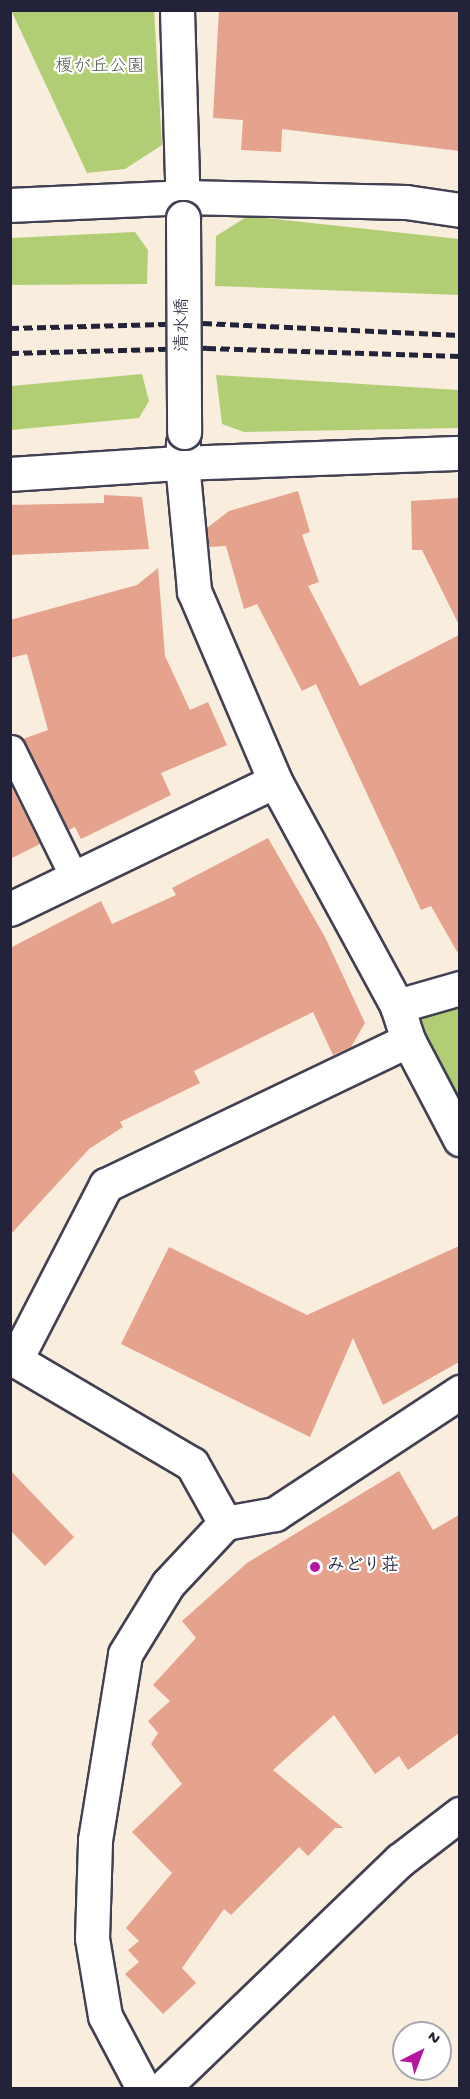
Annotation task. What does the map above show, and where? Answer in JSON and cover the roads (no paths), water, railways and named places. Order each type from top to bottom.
[{"type":"street","name":"清水橋","points":[[177,10],[183,208],[183,447],[194,591],[275,781],[397,1006],[408,1040],[459,1139]]},
{"type":"street","points":[[10,205],[183,208],[406,202],[459,210]]},
{"type":"street","points":[[10,474],[183,447],[459,453]]},
{"type":"street","points":[[10,909],[275,781]]},
{"type":"street","points":[[397,1006],[459,988]]},
{"type":"street","points":[[225,1523],[192,1464],[13,1358],[106,1185],[408,1040]]},
{"type":"street","points":[[143,2088],[105,2016],[92,1938],[95,1840],[114,1701],[125,1654],[161,1594],[225,1523],[275,1514],[459,1392]]},
{"type":"street","points":[[163,2088],[400,1860],[459,1814]]},
{"type":"lane","points":[[11,749],[75,879]]},
{"type":"railway","points":[[10,328],[203,323],[460,335]]},
{"type":"railway","points":[[10,353],[207,348],[460,356]]},
{"type":"place","name":"みどり荘","points":[[315,1567]]},
{"type":"park label","name":"榎が丘公園","points":[[100,68]]}]
